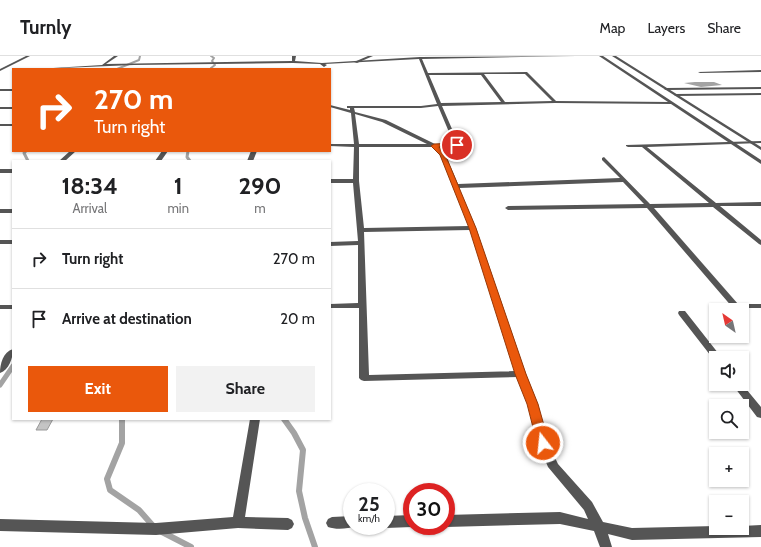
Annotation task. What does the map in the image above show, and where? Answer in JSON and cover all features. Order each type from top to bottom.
[{"type":"street","points":[[0,71],[28,56]]},
{"type":"street","points":[[103,65],[116,56]]},
{"type":"street","points":[[291,62],[294,56]]},
{"type":"street","points":[[356,62],[371,56]]},
{"type":"street","points":[[83,68],[103,65],[150,62],[291,62],[323,64],[420,58],[574,56]]},
{"type":"street","points":[[601,56],[761,162]]},
{"type":"street","points":[[614,56],[761,149]]},
{"type":"street","points":[[331,145],[357,147],[436,148],[457,145],[420,58]]},
{"type":"street","points":[[239,68],[244,65],[291,62]]},
{"type":"street","points":[[275,68],[278,63]]},
{"type":"street","points":[[128,68],[134,64]]},
{"type":"street","points":[[323,64],[325,65],[324,68]]},
{"type":"street","points":[[0,71],[12,70]]},
{"type":"street","points":[[700,72],[761,71]]},
{"type":"street","points":[[427,74],[526,73],[555,102]]},
{"type":"street","points":[[482,74],[504,104]]},
{"type":"street","points":[[666,88],[761,88]]},
{"type":"street","points":[[0,90],[12,90]]},
{"type":"street","points":[[676,95],[761,94]]},
{"type":"street","points":[[352,110],[440,105],[555,102],[671,103]]},
{"type":"street","points":[[331,106],[352,110],[384,121],[436,148],[456,186],[473,228],[532,404],[543,443],[554,467],[588,506],[599,527],[606,547]]},
{"type":"street","points":[[0,108],[12,108]]},
{"type":"street","points":[[352,110],[357,147],[356,181],[362,243],[364,378],[521,374]]},
{"type":"street","points":[[0,125],[11,125]]},
{"type":"street","points":[[0,130],[11,125]]},
{"type":"street","points":[[628,146],[642,144],[761,142]]},
{"type":"street","points":[[642,144],[761,243]]},
{"type":"street","points":[[331,149],[357,147]]},
{"type":"street","points":[[63,160],[72,152]]},
{"type":"street","points":[[604,159],[649,206],[736,306],[761,306]]},
{"type":"street","points":[[0,171],[12,171]]},
{"type":"street","points":[[456,186],[623,180]]},
{"type":"street","points":[[331,181],[356,181]]},
{"type":"street","points":[[508,208],[761,204]]},
{"type":"street","points":[[0,211],[12,211]]},
{"type":"street","points":[[361,230],[473,228]]},
{"type":"street","points":[[0,242],[12,242]]},
{"type":"street","points":[[331,244],[362,243]]},
{"type":"street","points":[[331,306],[362,305]]},
{"type":"street","points":[[0,307],[12,307]]},
{"type":"street","points":[[682,313],[712,351]]},
{"type":"street","points":[[0,370],[12,353]]},
{"type":"street","points":[[743,391],[761,414]]},
{"type":"street","points":[[238,522],[255,420]]},
{"type":"street","points":[[455,520],[560,518],[632,534],[761,531]]},
{"type":"street","points":[[0,525],[156,529],[238,522],[288,524]]},
{"type":"street","points":[[332,523],[343,522]]},
{"type":"shaded area","points":[[714,82],[722,85],[701,87],[684,83]]},
{"type":"building","points":[[41,420],[52,420],[47,430],[36,430]]},
{"type":"waterway","points":[[119,68],[139,60],[140,56]]},
{"type":"waterway","points":[[211,56],[214,58],[212,61],[215,65],[211,68]]},
{"type":"waterway","points":[[25,152],[24,153],[28,160]]},
{"type":"waterway","points":[[188,152],[187,157],[189,160]]},
{"type":"waterway","points":[[0,385],[12,367]]},
{"type":"waterway","points":[[122,420],[122,443],[107,479],[110,490],[139,510],[154,527]]},
{"type":"waterway","points":[[285,420],[303,450],[299,491],[305,518],[315,547]]},
{"type":"waterway","points":[[162,532],[191,547]]},
{"type":"route","points":[[457,145],[434,146],[439,149],[442,154],[473,228],[532,404],[543,443]]}]
